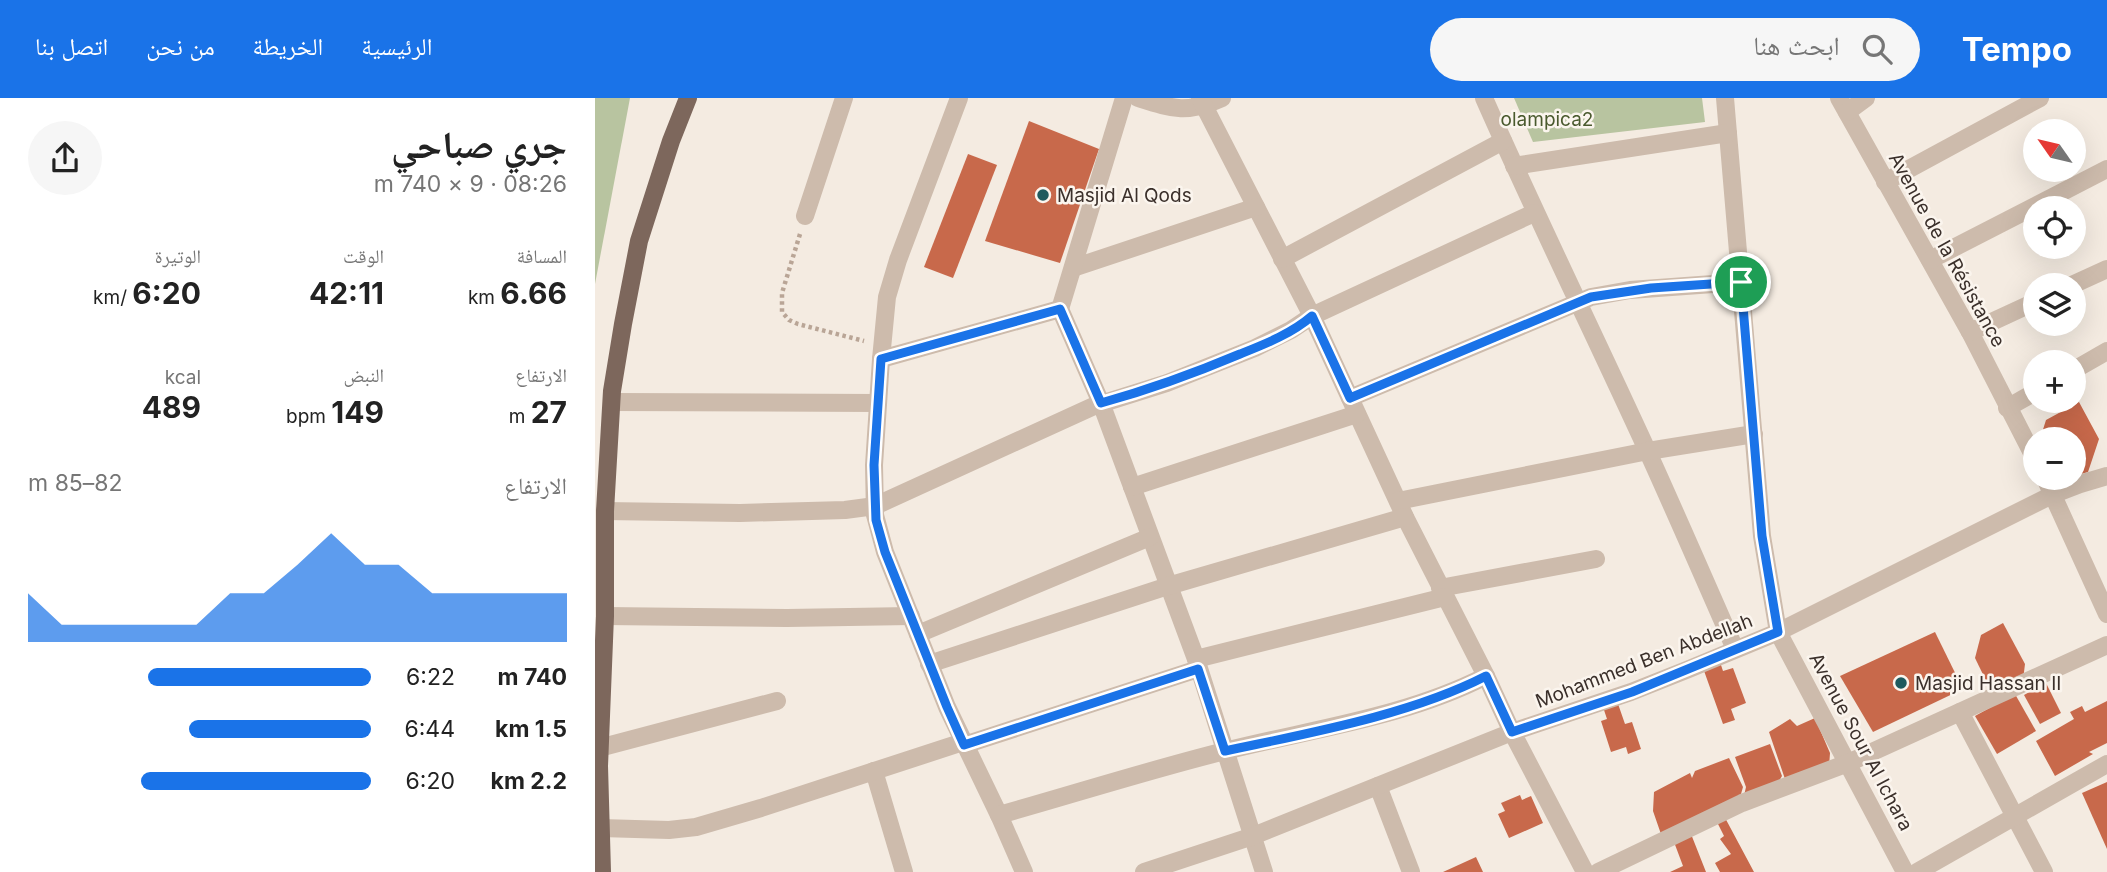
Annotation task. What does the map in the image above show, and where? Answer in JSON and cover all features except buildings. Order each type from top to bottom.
[{"type":"main road","points":[[602,872],[598,760],[605,616],[605,512],[617,357],[639,241],[671,141],[688,98]]},
{"type":"street","points":[[805,215],[844,98]]},
{"type":"street","points":[[959,98],[892,279],[885,314],[874,465],[876,520],[881,540],[929,664],[1024,872]]},
{"type":"street","points":[[1123,98],[1060,309],[1101,403],[1197,664],[1264,872]]},
{"type":"street","points":[[1138,98],[1182,109],[1222,98]]},
{"type":"street","points":[[1484,98],[1534,213],[1648,451],[1735,649]]},
{"type":"street","name":"Avenue Sour Al Ichara","points":[[1725,98],[1762,536],[1778,632],[1905,872]]},
{"type":"street","points":[[1843,105],[1866,98]]},
{"type":"street","points":[[1885,182],[2040,98]]},
{"type":"street","points":[[1202,102],[1312,316],[1401,509],[1585,872]]},
{"type":"street","name":"Avenue de la Résistance","points":[[1843,105],[1970,332],[2023,437]]},
{"type":"street","points":[[1514,166],[1728,133]]},
{"type":"street","points":[[1282,259],[1503,141]]},
{"type":"street","points":[[1930,260],[2107,169]]},
{"type":"street","points":[[1073,268],[1256,207]]},
{"type":"street","points":[[605,512],[765,513],[875,506],[1101,403],[1167,383],[1245,352],[1291,330],[1312,316],[1534,213]]},
{"type":"street","points":[[2086,279],[2107,269]]},
{"type":"street","points":[[1132,487],[1353,406],[1578,302],[1630,290],[1741,282]]},
{"type":"street","points":[[1970,332],[2023,308]]},
{"type":"street","points":[[881,352],[1060,309]]},
{"type":"street","points":[[2086,363],[2107,352]]},
{"type":"street","points":[[2007,408],[2023,399]]},
{"type":"street","points":[[612,402],[878,403]]},
{"type":"street","points":[[929,664],[1401,509],[1648,451],[1753,434]]},
{"type":"street","name":"Mohammed Ben Abdellah","points":[[2086,480],[2107,476]]},
{"type":"street","name":"Mohammed Ben Abdellah","points":[[1148,871],[1253,836],[1512,732],[1632,692],[1778,632],[2043,490]]},
{"type":"street","points":[[2052,490],[2107,614]]},
{"type":"street","points":[[918,634],[1150,537]]},
{"type":"street","points":[[601,828],[669,830],[696,827],[964,743],[1197,664],[1443,593],[1596,559]]},
{"type":"street","points":[[605,616],[911,616]]},
{"type":"street","points":[[1598,872],[1742,803],[1848,763],[2107,645]]},
{"type":"street","points":[[999,815],[1225,751],[1376,715],[1446,694],[1486,676]]},
{"type":"street","points":[[598,760],[776,701]]},
{"type":"street","points":[[1960,712],[2044,872]]},
{"type":"street","points":[[1917,872],[2107,764]]},
{"type":"street","points":[[874,771],[904,872]]},
{"type":"street","points":[[1378,786],[1411,872]]},
{"type":"path","points":[[805,215],[782,293],[782,312],[789,320],[798,324],[881,352]]},
{"type":"green space","points":[[595,98],[630,98],[595,284]]},
{"type":"green space","name":"olampica2","points":[[1514,98],[1702,98],[1705,122],[1533,142]]},
{"type":"place","name":"Masjid Al Qods","points":[[1043,195]]},
{"type":"place","name":"Masjid Hassan II","points":[[1901,683]]},
{"type":"route","points":[[1741,282],[1762,536],[1778,632],[1632,692],[1512,732],[1486,676],[1446,694],[1376,715],[1225,751],[1198,669],[964,745],[885,552],[876,520],[874,465],[881,359],[1060,309],[1101,403],[1167,383],[1255,348],[1312,316],[1350,398],[1591,297],[1651,288],[1741,282]]}]
